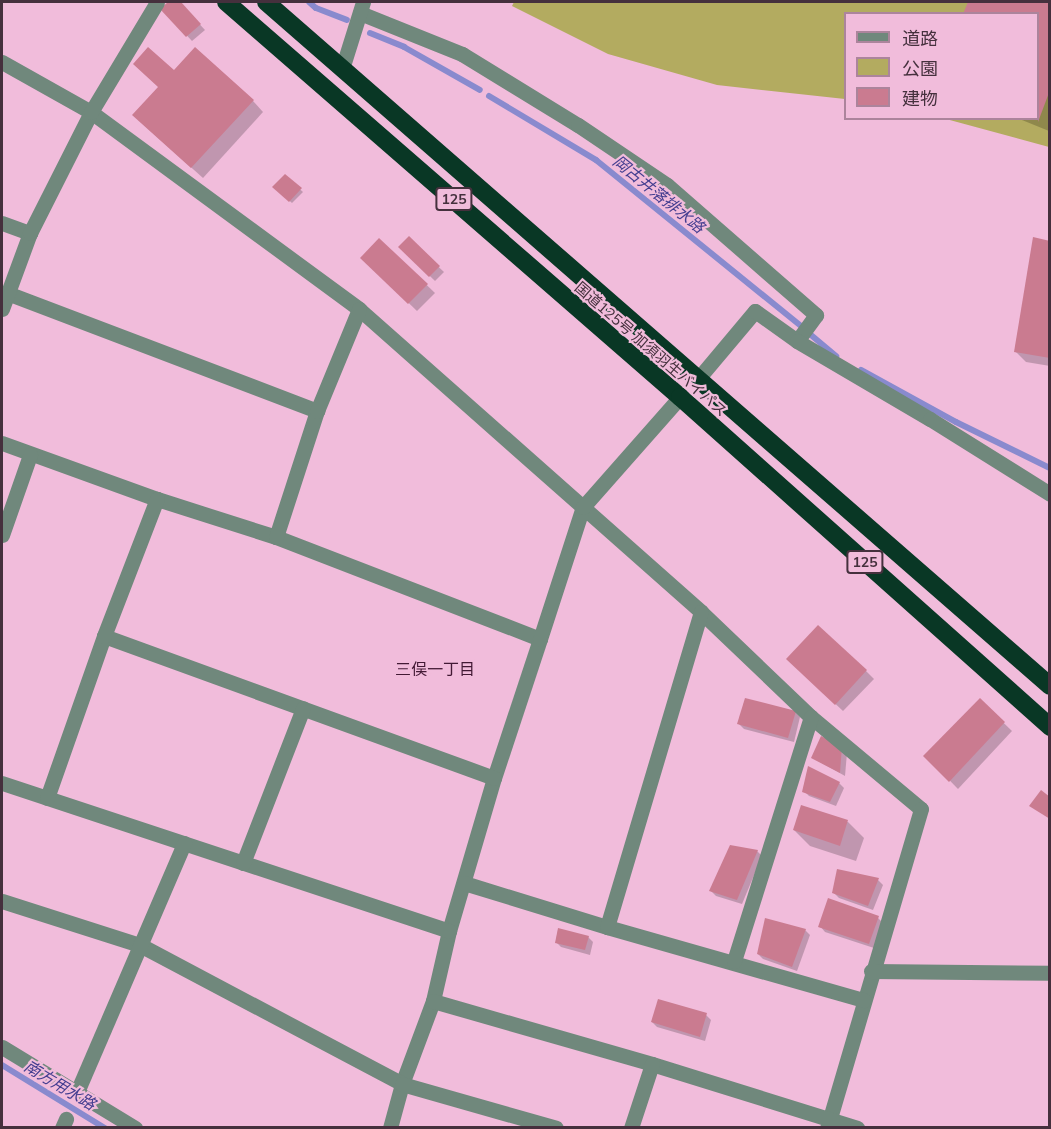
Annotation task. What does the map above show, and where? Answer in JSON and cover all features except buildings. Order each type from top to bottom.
[{"type":"highway","name":"国道125号 加須羽生バイパス","points":[[226,2],[680,397],[1050,727]]},
{"type":"highway","name":"国道125号 加須羽生バイパス","points":[[266,2],[1050,686]]},
{"type":"street","points":[[2,309],[30,233],[91,112],[157,2]]},
{"type":"street","points":[[342,69],[359,17],[462,54],[578,124],[667,184],[816,315],[804,332]]},
{"type":"street","points":[[2,62],[91,112],[358,309],[700,612],[811,717],[921,809],[871,971],[828,1123]]},
{"type":"street","points":[[2,223],[30,233]]},
{"type":"street","points":[[7,293],[318,411]]},
{"type":"street","points":[[276,537],[318,411],[358,309]]},
{"type":"street","points":[[697,380],[755,311],[804,332],[930,419],[1050,494]]},
{"type":"street","points":[[390,1128],[402,1084],[433,1001],[449,931],[494,778],[583,507],[680,397]]},
{"type":"street","points":[[2,443],[30,456],[276,537],[540,639]]},
{"type":"street","points":[[2,535],[30,456]]},
{"type":"street","points":[[47,798],[104,636],[157,499]]},
{"type":"street","points":[[607,927],[700,612]]},
{"type":"street","points":[[104,636],[494,778]]},
{"type":"street","points":[[243,863],[303,708]]},
{"type":"street","points":[[734,961],[811,717]]},
{"type":"street","points":[[2,783],[449,931]]},
{"type":"street","points":[[77,1092],[184,843]]},
{"type":"street","points":[[464,883],[607,927],[734,961],[864,1000]]},
{"type":"street","points":[[2,901],[140,945],[402,1084],[556,1128]]},
{"type":"street","points":[[871,971],[1050,973]]},
{"type":"street","points":[[433,1001],[652,1064],[828,1123],[857,1128]]},
{"type":"street","points":[[2,1047],[135,1128]]},
{"type":"street","points":[[631,1128],[652,1064]]},
{"type":"green space","points":[[514,2],[1049,2],[1049,147],[950,120],[1039,120],[1039,12],[844,12],[844,99],[717,85],[608,54],[512,6]]},
{"type":"waterway","name":"岡古井落排水路","points":[[309,2],[316,8],[347,20]]},
{"type":"waterway","name":"岡古井落排水路","points":[[370,33],[404,47],[480,90]]},
{"type":"waterway","name":"岡古井落排水路","points":[[489,96],[596,160],[802,327]]},
{"type":"waterway","name":"岡古井落排水路","points":[[811,335],[836,356]]},
{"type":"waterway","name":"岡古井落排水路","points":[[861,370],[956,422],[1050,468]]},
{"type":"waterway","name":"南方用水路","points":[[2,1065],[105,1128]]},
{"type":"district","name":"三俣一丁目","points":[[435,669]]}]
